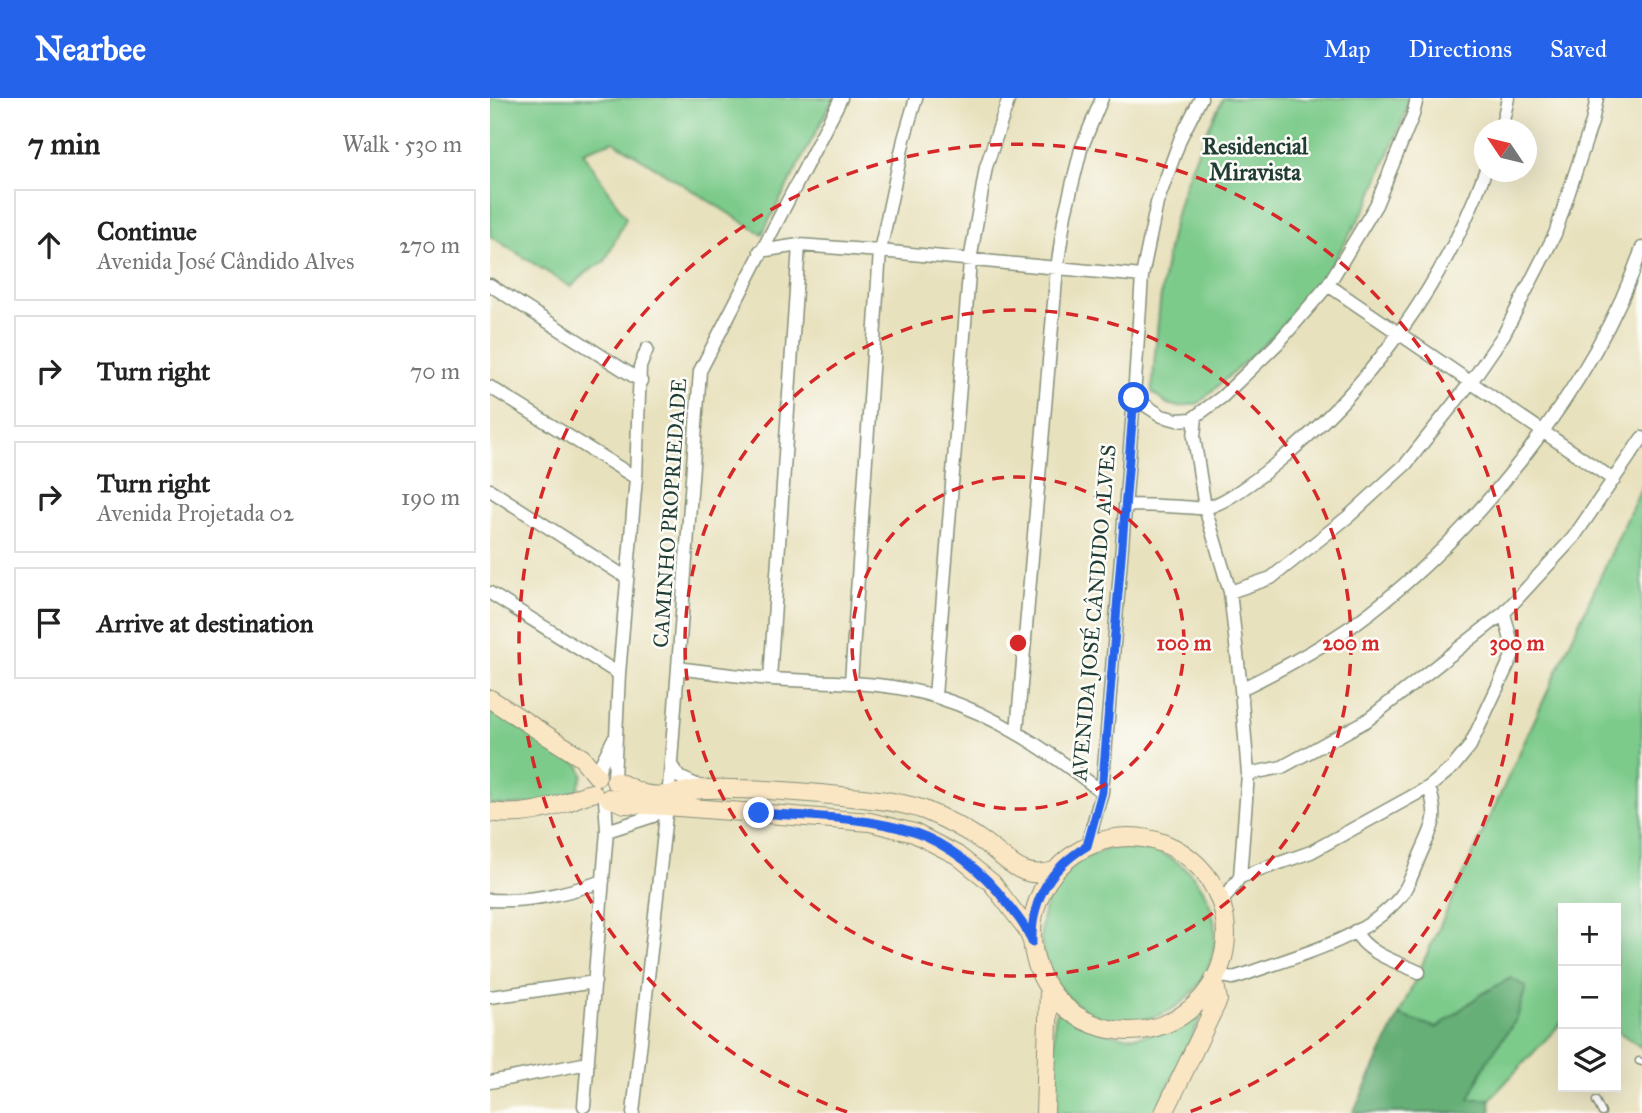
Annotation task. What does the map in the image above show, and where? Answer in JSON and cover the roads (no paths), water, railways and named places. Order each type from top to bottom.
[{"type":"street","name":"CAMINHO PROPRIEDADE","points":[[633,1113],[671,765],[700,371],[841,98]]},
{"type":"street","points":[[851,682],[880,250],[904,139],[916,98]]},
{"type":"street","points":[[935,696],[970,261],[986,167],[1009,98]]},
{"type":"street","points":[[1017,731],[1056,268],[1065,214],[1081,149],[1102,98]]},
{"type":"street","name":"AVENIDA JOSÉ CÂNDIDO ALVES","points":[[1087,846],[1102,792],[1142,276],[1157,203],[1181,137],[1201,98]]},
{"type":"street","points":[[1134,398],[1162,416],[1177,420],[1196,417],[1222,397],[1278,344],[1328,285],[1376,205],[1413,115],[1417,98]]},
{"type":"street","points":[[1503,119],[1508,98]]},
{"type":"street","points":[[1230,592],[1270,578],[1349,516],[1406,464],[1471,382],[1504,334],[1555,234],[1592,122],[1597,98]]},
{"type":"street","points":[[1125,505],[1205,508],[1248,486],[1301,443],[1331,415],[1373,366],[1431,285],[1471,211],[1481,182]]},
{"type":"street","points":[[770,679],[799,245]]},
{"type":"street","points":[[760,251],[799,245],[880,250],[1142,276]]},
{"type":"street","points":[[1241,689],[1287,667],[1352,626],[1449,542],[1507,476],[1563,403],[1602,337],[1642,248]]},
{"type":"street","points":[[490,285],[641,382]]},
{"type":"street","points":[[1328,285],[1614,480]]},
{"type":"street","points":[[584,1106],[607,831],[604,790],[615,736],[636,478],[640,368],[647,349]]},
{"type":"street","points":[[490,387],[636,478]]},
{"type":"street","points":[[1196,417],[1194,437],[1205,508],[1230,592],[1248,774],[1240,877],[1221,903]]},
{"type":"street","points":[[1248,774],[1282,766],[1366,722],[1504,613],[1573,538],[1642,438]]},
{"type":"street","points":[[490,490],[627,578]]},
{"type":"street","points":[[490,593],[619,674]]},
{"type":"street","points":[[1240,877],[1311,852],[1429,787],[1453,767],[1471,746],[1514,652],[1504,613]]},
{"type":"street","points":[[678,668],[770,679],[851,682],[935,696],[971,709],[1017,731],[1102,792]]},
{"type":"street","points":[[490,699],[582,758],[604,790]]},
{"type":"street","points":[[671,765],[679,777],[704,789]]},
{"type":"street","points":[[1215,977],[1233,978],[1246,974],[1355,931],[1379,917],[1401,896],[1434,823],[1436,808],[1429,787]]},
{"type":"street","points":[[607,831],[653,816],[667,801],[704,789],[814,793],[874,799],[922,809],[987,844],[1002,860],[1021,870],[1042,875],[1055,871]]},
{"type":"street","points":[[490,812],[521,813],[546,809],[585,794],[604,790],[643,794],[667,801],[870,822],[914,832],[957,855],[992,883],[1027,929],[1037,967],[1049,990],[1068,1010],[1091,1024],[1104,1028],[1130,1031],[1157,1027],[1181,1015],[1202,998],[1215,977],[1225,948],[1225,919],[1211,883],[1195,863],[1162,843],[1124,837],[1087,846],[1064,861],[1055,871],[1037,904],[1032,942]]},
{"type":"street","points":[[490,900],[530,900],[567,893],[603,881]]},
{"type":"street","points":[[1355,931],[1361,941],[1376,952],[1419,972]]},
{"type":"street","points":[[1164,1113],[1218,1000],[1215,977]]},
{"type":"street","points":[[490,997],[595,982]]},
{"type":"street","points":[[1045,1113],[1049,990]]},
{"type":"street","points":[[490,992],[504,994]]},
{"type":"street","points":[[490,1082],[588,1063]]},
{"type":"lane","points":[[1597,1101],[1602,1113]]},
{"type":"district","name":"Residencial Miravista","points":[[1255,159]]}]
